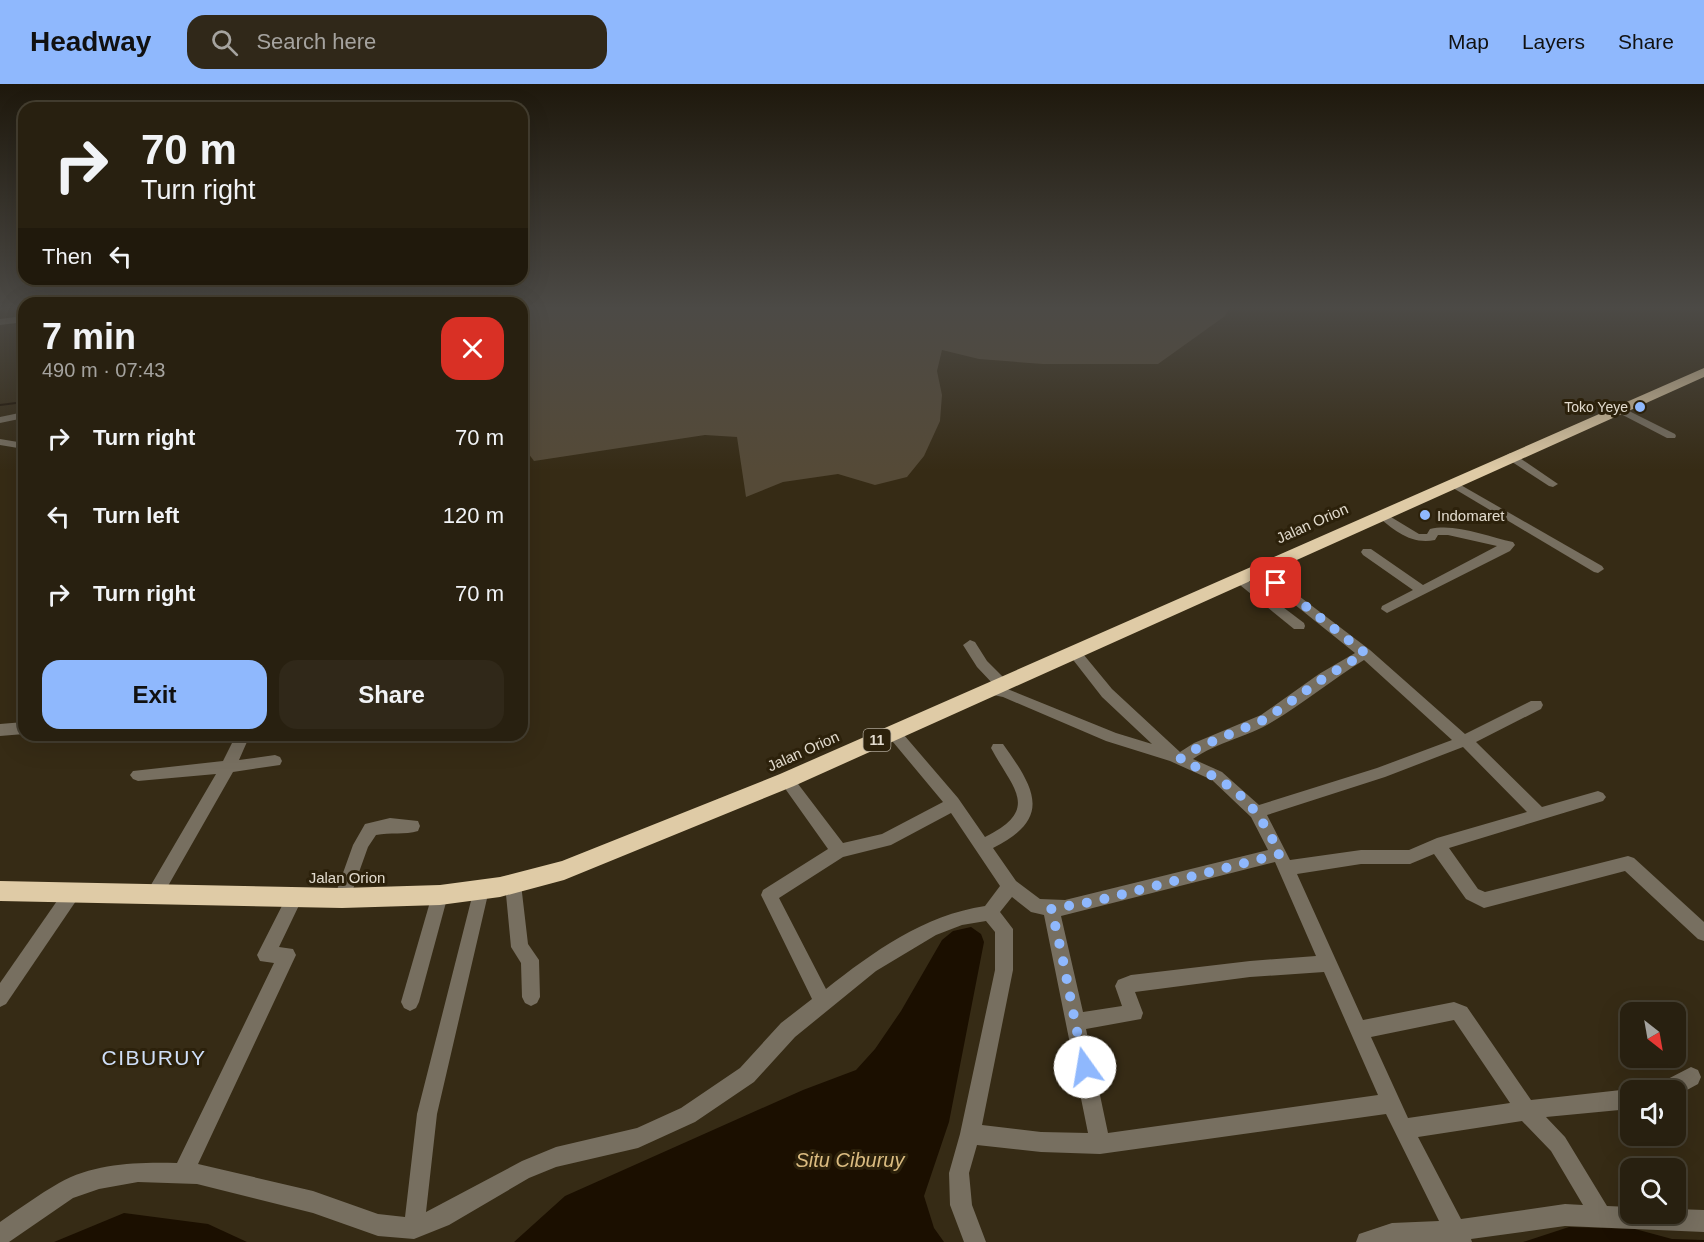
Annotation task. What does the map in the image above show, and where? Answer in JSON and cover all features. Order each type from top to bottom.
[{"type":"highway","name":"Jalan Orion","points":[[0,891],[342,898],[440,895],[513,884],[564,870],[787,780],[1510,456],[1704,372]]},
{"type":"street","points":[[1619,410],[1671,436]]},
{"type":"street","points":[[0,420],[18,416]]},
{"type":"street","points":[[0,442],[18,445]]},
{"type":"street","points":[[1510,456],[1553,484]]},
{"type":"street","points":[[1452,483],[1598,569]]},
{"type":"street","points":[[1380,514],[1416,538],[1425,539],[1431,537],[1434,532],[1448,531],[1507,547],[1387,609]]},
{"type":"street","points":[[1367,552],[1423,591]]},
{"type":"street","points":[[1258,569],[1365,653],[1464,741],[1540,815]]},
{"type":"street","points":[[1239,578],[1299,626]]},
{"type":"street","points":[[970,645],[995,686],[1006,693],[1111,737],[1178,758],[1217,776],[1257,812],[1283,861],[1403,1129],[1458,1236]]},
{"type":"street","points":[[1074,652],[1107,693],[1178,758]]},
{"type":"street","points":[[1178,758],[1266,719],[1324,678],[1365,653]]},
{"type":"street","points":[[1257,812],[1299,796],[1397,767],[1464,741],[1536,705]]},
{"type":"street","points":[[0,730],[18,728]]},
{"type":"street","points":[[893,732],[953,803],[1010,886],[1037,907],[1051,909],[1283,861],[1410,857],[1437,845],[1598,797]]},
{"type":"street","points":[[154,895],[180,845],[230,767],[241,741]]},
{"type":"street","points":[[984,845],[999,838],[1018,822],[1025,813],[1028,801],[1019,777],[998,748]]},
{"type":"street","points":[[138,775],[275,761]]},
{"type":"street","points":[[787,780],[839,851]]},
{"type":"street","points":[[823,1002],[769,895],[839,851],[885,840],[939,813],[953,803]]},
{"type":"street","points":[[342,898],[361,845],[371,829],[390,825],[412,826]]},
{"type":"street","points":[[1437,845],[1472,894],[1484,900],[1628,863],[1704,933]]},
{"type":"street","points":[[513,884],[520,947],[530,960],[531,997]]},
{"type":"street","points":[[0,1235],[67,1190],[99,1179],[138,1172],[197,1174],[313,1202],[378,1225],[414,1228],[539,1164],[638,1138],[688,1115],[747,1075],[788,1030],[870,965],[930,929],[962,917],[990,913],[1010,886]]},
{"type":"street","points":[[414,1228],[427,1114],[441,1065],[481,890]]},
{"type":"street","points":[[0,998],[72,893]]},
{"type":"street","points":[[410,1002],[440,895]]},
{"type":"street","points":[[183,1174],[287,955],[266,955],[295,897]]},
{"type":"street","points":[[1051,909],[1062,948],[1074,1022],[1100,1144]]},
{"type":"street","points":[[975,1242],[961,1205],[958,1173],[970,1134],[1004,970],[1004,929],[990,913]]},
{"type":"street","points":[[1074,1022],[1134,1013],[1124,986],[1131,984],[1250,969],[1329,963]]},
{"type":"street","points":[[1358,1030],[1457,1012],[1526,1110],[1558,1144],[1602,1216]]},
{"type":"street","points":[[1685,1080],[1691,1077]]},
{"type":"street","points":[[1403,1129],[1526,1110],[1620,1100]]},
{"type":"street","points":[[970,1134],[1041,1142],[1100,1144],[1392,1103]]},
{"type":"street","points":[[1367,1242],[1392,1234],[1458,1236],[1565,1215],[1704,1221]]},
{"type":"shaded area","points":[[528,361],[939,361],[937,371],[942,395],[940,421],[924,456],[907,477],[875,485],[838,474],[783,482],[746,497],[737,437],[705,435],[534,461],[528,453]]},
{"type":"shaded area","points":[[1005,361],[1162,361],[1158,364],[1043,364]]},
{"type":"water","name":"Situ Ciburuy","points":[[971,927],[981,934],[984,942],[949,1122],[924,1196],[934,1228],[944,1242],[514,1242],[565,1196],[803,1090],[856,1070],[875,1049],[901,1011],[942,940],[953,931]]},
{"type":"water","points":[[124,1213],[208,1224],[247,1242],[54,1242]]},
{"type":"water","points":[[1569,1227],[1635,1229],[1672,1239],[1704,1240],[1704,1242],[1523,1242]]},
{"type":"waterway","points":[[0,405],[18,403]]},
{"type":"place","name":"Toko Yeye","points":[[1640,407]]},
{"type":"place","name":"Indomaret","points":[[1425,515]]},
{"type":"district","name":"CIBURUY","points":[[154,1057]]},
{"type":"route","points":[[1085,1067],[1072,1015],[1062,948],[1051,909],[1096,901],[1280,854],[1257,812],[1246,800],[1217,776],[1180,759],[1199,747],[1266,719],[1324,678],[1365,653],[1276,583]]}]
